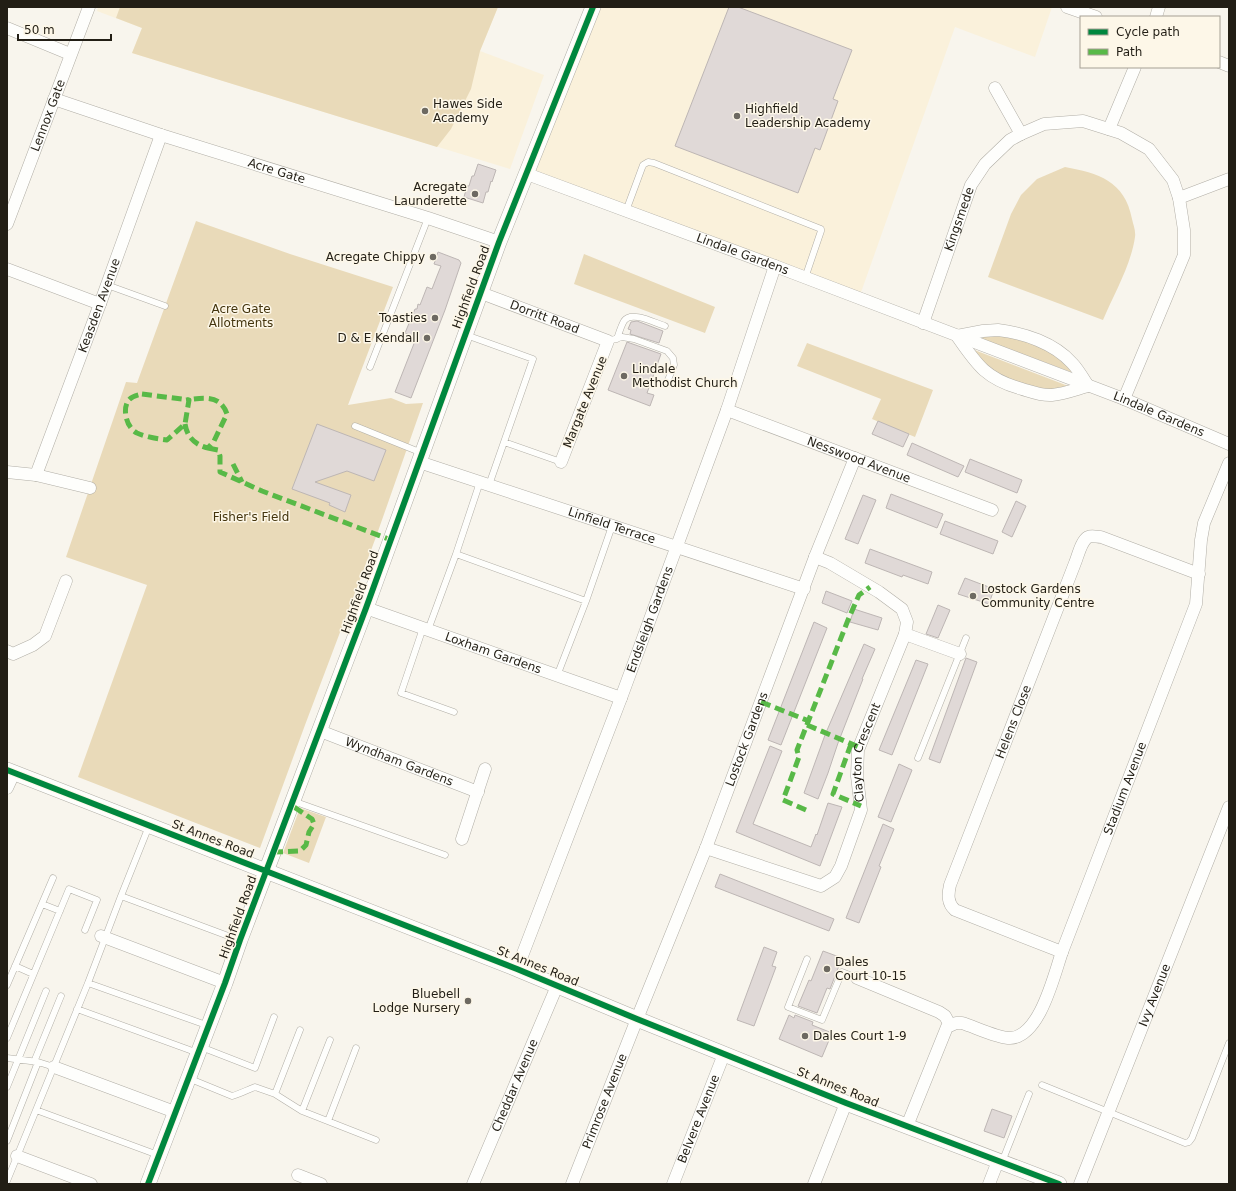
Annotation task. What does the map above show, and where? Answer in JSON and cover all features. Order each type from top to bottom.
[{"type":"street","name":"Lennox Gate","points":[[7,224],[89,7]]},
{"type":"street","name":"Highfield Road","points":[[148,1184],[366,608],[499,242],[593,7]]},
{"type":"street","points":[[1067,7],[1093,16]]},
{"type":"street","points":[[7,28],[70,54]]},
{"type":"street","points":[[1109,129],[1135,68]]},
{"type":"street","points":[[995,88],[1022,134]]},
{"type":"street","name":"Acre Gate","points":[[54,99],[161,135],[428,218],[499,242]]},
{"type":"street","name":"Kingsmede","points":[[923,323],[971,186],[985,164],[1010,140],[1044,124],[1083,121],[1121,133],[1149,149],[1173,180],[1179,198],[1184,230],[1184,255],[1124,399]]},
{"type":"street","name":"Keasden Avenue","points":[[36,475],[161,135]]},
{"type":"street","name":"Lindale Gardens","points":[[527,174],[775,266],[1124,399],[1229,444]]},
{"type":"street","points":[[1179,198],[1229,179]]},
{"type":"street","name":"Endsleigh Gardens","points":[[517,969],[621,698],[727,410],[775,266]]},
{"type":"street","points":[[7,269],[100,304]]},
{"type":"street","name":"Dorritt Road","points":[[481,293],[613,340]]},
{"type":"street","points":[[998,330],[1038,340],[1062,354],[1072,363],[1088,386],[1054,395],[1042,395],[1013,387],[999,381],[985,372],[972,358],[957,336],[998,330]]},
{"type":"street","name":"Margate Avenue","points":[[561,462],[613,340]]},
{"type":"street","name":"Nesswood Avenue","points":[[727,410],[992,510]]},
{"type":"street","name":"Linfield Terrace","points":[[421,457],[484,484],[804,589]]},
{"type":"street","name":"Lostock Gardens","points":[[637,1019],[706,848],[815,557],[855,458]]},
{"type":"street","name":"Stadium Avenue","points":[[950,1025],[962,1023],[1008,1038],[1026,1032],[1043,1007],[1062,952],[1196,604],[1201,540],[1204,523],[1229,463]]},
{"type":"street","points":[[7,472],[36,475],[90,488]]},
{"type":"street","name":"Helens Close","points":[[1062,952],[955,910],[949,901],[950,885],[1075,563],[1088,537],[1101,537],[1199,574]]},
{"type":"street","name":"Clayton Crescent","points":[[706,848],[821,886],[835,877],[841,866],[861,810],[857,776],[858,750],[905,634],[907,622],[902,609],[879,592],[830,563],[815,557]]},
{"type":"street","points":[[7,651],[13,654],[33,645],[45,636],[66,581]]},
{"type":"street","name":"Loxham Gardens","points":[[366,608],[621,698]]},
{"type":"street","points":[[905,634],[960,654]]},
{"type":"street","name":"Wyndham Gardens","points":[[320,731],[478,792]]},
{"type":"street","points":[[462,839],[485,769]]},
{"type":"street","points":[[7,788],[10,771]]},
{"type":"street","name":"St Annes Road","points":[[10,771],[517,969],[724,1054],[1059,1184]]},
{"type":"street","name":"Ivy Avenue","points":[[1080,1184],[1229,807]]},
{"type":"street","points":[[103,937],[225,983]]},
{"type":"street","points":[[858,978],[939,1012],[945,1016],[950,1025],[944,1032],[907,1126]]},
{"type":"street","name":"Cheddar Avenue","points":[[473,1184],[557,986]]},
{"type":"street","name":"Primrose Avenue","points":[[572,1184],[637,1019]]},
{"type":"street","name":"Belvere Avenue","points":[[673,1184],[724,1054]]},
{"type":"street","points":[[54,1067],[175,1112]]},
{"type":"street","points":[[814,1184],[846,1102]]},
{"type":"street","points":[[17,1156],[84,1183]]},
{"type":"street","points":[[989,1184],[1000,1162]]},
{"type":"street","points":[[298,1175],[321,1184]]},
{"type":"lane","points":[[626,212],[643,164],[648,162],[654,163],[821,229],[805,278]]},
{"type":"lane","points":[[370,368],[428,218]]},
{"type":"lane","points":[[107,285],[165,306]]},
{"type":"lane","points":[[613,340],[624,321],[633,315],[665,326]]},
{"type":"lane","points":[[454,712],[401,693],[425,629],[484,484],[504,442],[533,359],[466,335]]},
{"type":"lane","points":[[613,340],[622,337],[634,339],[667,351],[673,358],[674,365],[668,380]]},
{"type":"lane","points":[[355,426],[421,457]]},
{"type":"lane","points":[[504,442],[561,462]]},
{"type":"lane","points":[[557,676],[612,526]]},
{"type":"lane","points":[[456,554],[586,600]]},
{"type":"lane","points":[[918,758],[966,638]]},
{"type":"lane","points":[[293,800],[445,855]]},
{"type":"lane","points":[[7,1181],[88,982],[103,937],[149,826]]},
{"type":"lane","points":[[7,985],[53,878]]},
{"type":"lane","points":[[7,1038],[69,889],[97,900],[85,930]]},
{"type":"lane","points":[[121,896],[240,940]]},
{"type":"lane","points":[[42,904],[60,911]]},
{"type":"lane","points":[[807,959],[788,1007],[822,1020],[842,972],[858,978]]},
{"type":"lane","points":[[15,966],[34,974]]},
{"type":"lane","points":[[88,982],[209,1026]]},
{"type":"lane","points":[[7,1087],[46,990]]},
{"type":"lane","points":[[7,1141],[61,996]]},
{"type":"lane","points":[[77,1009],[255,1068],[274,1017]]},
{"type":"lane","points":[[275,1094],[300,1030]]},
{"type":"lane","points":[[302,1111],[330,1040]]},
{"type":"lane","points":[[1042,1085],[1185,1143],[1189,1142],[1192,1138],[1229,1043]]},
{"type":"lane","points":[[328,1121],[356,1048]]},
{"type":"lane","points":[[7,1058],[36,1062],[54,1067]]},
{"type":"lane","points":[[188,1078],[232,1096],[255,1087],[275,1094],[302,1111],[376,1140]]},
{"type":"lane","points":[[1000,1162],[1029,1094]]},
{"type":"lane","points":[[36,1110],[159,1155]]},
{"type":"shaded area","name":"Hawes Side Academy","points":[[98,7],[498,7],[480,51],[544,75],[510,169],[132,53],[142,28],[97,11]]},
{"type":"shaded area","name":"Highfield Leadership Academy","points":[[593,7],[1052,7],[1035,57],[955,27],[859,298],[527,174]]},
{"type":"green space","name":"Hawes Side Academy","points":[[120,7],[498,7],[480,51],[471,89],[451,129],[437,147],[132,53],[142,28],[116,18]]},
{"type":"green space","points":[[1065,167],[1099,176],[1116,187],[1128,206],[1135,232],[1130,258],[1103,320],[988,277],[1011,214],[1021,195],[1037,179]]},
{"type":"green space","name":"Fisher's Field","points":[[196,221],[290,254],[393,287],[348,405],[391,398],[406,404],[423,403],[376,537],[260,848],[78,777],[147,585],[66,557],[126,382],[137,383]]},
{"type":"green space","points":[[584,254],[715,307],[705,333],[574,284]]},
{"type":"green space","points":[[983,331],[1038,340],[1082,376],[968,334]]},
{"type":"green space","points":[[807,343],[933,390],[915,437],[872,419],[881,399],[797,366]]},
{"type":"green space","points":[[964,346],[1076,389],[1065,392],[1013,387]]},
{"type":"green space","points":[[300,808],[326,817],[309,863],[283,853]]},
{"type":"building","name":"Highfield Leadership Academy","points":[[729,7],[738,7],[852,50],[833,99],[838,101],[820,150],[815,148],[798,193],[675,146]]},
{"type":"building","points":[[478,164],[496,170],[488,192],[486,192],[483,203],[464,197],[467,186],[469,186],[472,176],[474,176]]},
{"type":"building","points":[[438,252],[459,260],[461,263],[445,310],[411,398],[395,392],[415,341],[413,341],[415,337],[405,333],[415,309],[417,309],[418,304],[420,305],[427,287],[432,289],[441,266],[434,264]]},
{"type":"building","points":[[637,321],[663,331],[659,343],[630,334],[631,330],[628,329],[631,322]]},
{"type":"building","name":"Lindale Methodist Church","points":[[627,342],[661,354],[647,393],[654,395],[650,406],[608,390]]},
{"type":"building","points":[[878,421],[909,434],[903,447],[872,434]]},
{"type":"building","points":[[317,424],[386,450],[374,481],[347,471],[315,482],[351,495],[345,512],[329,505],[330,503],[292,489]]},
{"type":"building","points":[[912,443],[964,466],[958,477],[907,455]]},
{"type":"building","points":[[970,459],[1022,480],[1017,493],[965,472]]},
{"type":"building","points":[[891,494],[943,514],[937,528],[886,508]]},
{"type":"building","points":[[863,495],[876,500],[858,544],[845,539]]},
{"type":"building","points":[[1016,501],[1026,506],[1012,537],[1002,532]]},
{"type":"building","points":[[945,521],[998,541],[993,554],[940,534]]},
{"type":"building","points":[[870,549],[932,572],[928,584],[903,575],[902,577],[865,563]]},
{"type":"building","points":[[965,578],[994,589],[989,604],[958,594]]},
{"type":"building","points":[[826,591],[852,601],[847,613],[822,603]]},
{"type":"building","points":[[938,605],[950,610],[938,638],[926,634]]},
{"type":"building","points":[[854,609],[882,618],[878,630],[850,622]]},
{"type":"building","points":[[814,622],[827,628],[781,745],[768,740]]},
{"type":"building","points":[[864,644],[875,649],[862,679],[818,799],[804,793],[825,735]]},
{"type":"building","points":[[966,658],[977,662],[940,763],[929,759]]},
{"type":"building","points":[[916,660],[928,664],[892,755],[879,750]]},
{"type":"building","points":[[770,746],[782,751],[753,824],[811,847],[816,834],[817,835],[828,803],[842,807],[820,866],[736,832]]},
{"type":"building","points":[[899,764],[912,770],[891,822],[878,817]]},
{"type":"building","points":[[883,824],[894,829],[859,923],[846,918]]},
{"type":"building","points":[[720,874],[834,919],[829,931],[715,887]]},
{"type":"building","points":[[764,947],[777,952],[772,966],[776,967],[754,1026],[737,1020]]},
{"type":"building","name":"Dales Court 10-15","points":[[823,951],[842,958],[830,989],[827,988],[817,1013],[798,1006],[809,980],[811,981]]},
{"type":"building","name":"Dales Court 1-9","points":[[789,1015],[794,1018],[795,1015],[813,1022],[812,1025],[832,1033],[822,1057],[779,1039]]},
{"type":"building","points":[[992,1109],[1012,1116],[1004,1138],[984,1131]]},
{"type":"marked path","points":[[142,394],[189,400],[185,424],[167,440],[144,436],[134,431],[128,424],[125,411],[129,399],[142,394]]},
{"type":"marked path","points":[[185,424],[192,440],[199,445],[208,448],[214,441],[227,414],[220,403],[215,400],[205,398],[186,400]]},
{"type":"marked path","points":[[208,448],[218,450],[220,456],[220,472],[262,491],[391,540]]},
{"type":"marked path","points":[[233,464],[242,482]]},
{"type":"marked path","points":[[806,810],[783,800],[799,757],[797,750],[859,595],[870,587]]},
{"type":"marked path","points":[[761,702],[809,721]]},
{"type":"marked path","points":[[807,725],[859,747]]},
{"type":"marked path","points":[[851,744],[833,794],[861,806]]},
{"type":"marked path","points":[[273,852],[300,851],[306,845],[309,832],[314,824],[312,819],[291,805]]},
{"type":"cycle path","points":[[148,1184],[366,608],[499,242],[593,7]]},
{"type":"cycle path","points":[[7,770],[517,969],[846,1103],[1059,1184]]},
{"type":"place","name":"Hawes Side Academy","points":[[425,111]]},
{"type":"place","name":"Highfield Leadership Academy","points":[[737,116]]},
{"type":"place","name":"Acregate Launderette","points":[[475,194]]},
{"type":"place","name":"Acregate Chippy","points":[[433,257]]},
{"type":"place","name":"Toasties","points":[[435,318]]},
{"type":"place","name":"D & E Kendall","points":[[427,338]]},
{"type":"place","name":"Lindale Methodist Church","points":[[624,376]]},
{"type":"place","name":"Lostock Gardens Community Centre","points":[[973,596]]},
{"type":"place","name":"Dales Court 10-15","points":[[827,969]]},
{"type":"place","name":"Bluebell Lodge Nursery","points":[[468,1001]]},
{"type":"place","name":"Dales Court 1-9","points":[[805,1036]]},
{"type":"park label","name":"Acre Gate Allotments","points":[[241,316]]}]
